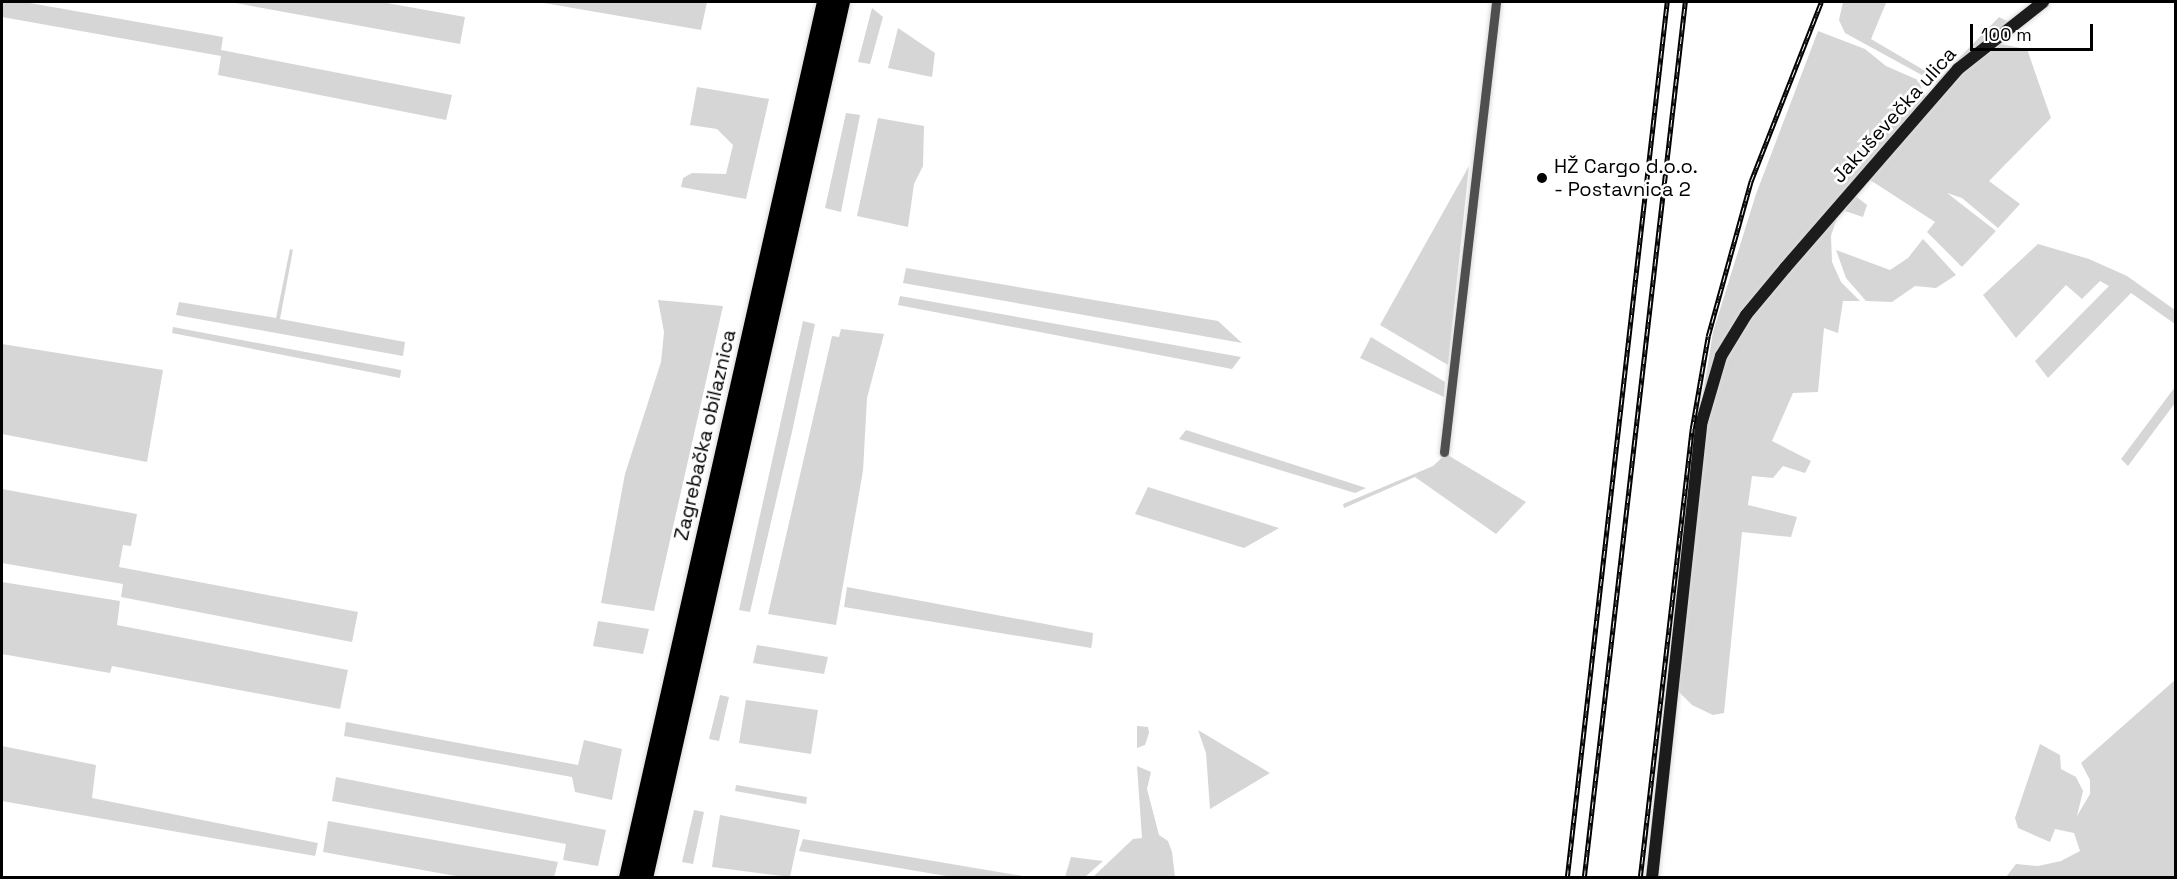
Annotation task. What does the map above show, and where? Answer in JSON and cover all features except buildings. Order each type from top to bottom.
[{"type":"highway","name":"Zagrebačka obilaznica","points":[[628,878],[826,2]]},
{"type":"highway","name":"Zagrebačka obilaznica","points":[[644,878],[842,2]]},
{"type":"main road","name":"Jakuševečka ulica","points":[[1652,878],[1705,403],[1714,374],[1734,332],[1786,267],[1958,69],[2043,2]]},
{"type":"street","points":[[1444,452],[1496,2]]},
{"type":"shaded area","points":[[2,2],[24,2],[223,37],[221,50],[452,95],[446,120],[218,75],[221,56],[2,17]]},
{"type":"shaded area","points":[[230,2],[381,2],[465,17],[460,44]]},
{"type":"shaded area","points":[[538,2],[707,2],[701,30]]},
{"type":"shaded area","points":[[1843,2],[1886,3],[1871,39],[1939,79],[1999,17],[2009,22],[1940,85],[1845,33],[1839,20]]},
{"type":"shaded area","points":[[872,8],[883,17],[870,64],[858,62]]},
{"type":"shaded area","points":[[898,28],[935,53],[932,77],[888,68]]},
{"type":"shaded area","points":[[1818,31],[1865,49],[1886,66],[1918,80],[1927,100],[1712,367],[1701,407],[1713,332],[1756,194]]},
{"type":"shaded area","points":[[1994,43],[2027,49],[2051,118],[1989,181],[2020,204],[1998,228],[1962,198],[1947,193],[1996,231],[1962,267],[1927,232],[1935,222],[1867,178],[1953,81]]},
{"type":"shaded area","points":[[697,87],[769,99],[746,199],[681,187],[683,178],[692,173],[726,174],[733,145],[717,129],[690,125]]},
{"type":"shaded area","points":[[846,113],[860,115],[841,212],[825,208]]},
{"type":"shaded area","points":[[878,118],[924,126],[923,166],[914,184],[908,227],[857,216]]},
{"type":"shaded area","points":[[1469,166],[1448,365],[1380,325]]},
{"type":"shaded area","points":[[1853,194],[1867,205],[1863,217],[1845,211]]},
{"type":"shaded area","points":[[1839,211],[1831,236],[1832,262],[1841,282],[1860,301],[1843,301],[1838,333],[1824,328],[1818,392],[1793,393],[1772,441],[1811,461],[1805,473],[1783,466],[1773,478],[1752,476],[1748,505],[1797,517],[1791,537],[1742,532],[1724,713],[1713,715],[1692,705],[1676,689],[1699,463],[1712,388],[1736,336]]},
{"type":"shaded area","points":[[1923,239],[1956,275],[1936,288],[1915,286],[1892,302],[1866,301],[1846,278],[1836,250],[1890,270],[1908,258]]},
{"type":"shaded area","points":[[2038,244],[2089,259],[2127,276],[2175,310],[2175,324],[2131,293],[2048,378],[2035,361],[2109,286],[2100,281],[2082,299],[2066,285],[2016,338],[1983,295]]},
{"type":"shaded area","points":[[290,249],[293,250],[280,319],[405,342],[403,356],[176,315],[179,302],[276,318]]},
{"type":"shaded area","points":[[906,268],[1218,321],[1242,343],[903,283]]},
{"type":"shaded area","points":[[900,296],[1241,357],[1232,369],[898,305]]},
{"type":"shaded area","points":[[658,300],[723,306],[654,611],[601,603],[625,474],[661,362],[664,332]]},
{"type":"shaded area","points":[[803,321],[815,324],[792,432],[750,612],[739,610]]},
{"type":"shaded area","points":[[173,327],[401,370],[400,378],[172,333]]},
{"type":"shaded area","points":[[841,329],[884,334],[867,398],[863,471],[836,625],[768,614],[832,336],[839,337]]},
{"type":"shaded area","points":[[1371,337],[1445,382],[1444,397],[1360,358]]},
{"type":"shaded area","points":[[2,344],[163,370],[147,462],[2,434]]},
{"type":"shaded area","points":[[2175,387],[2175,403],[2128,466],[2121,459]]},
{"type":"shaded area","points":[[1186,430],[1366,488],[1355,493],[1179,439]]},
{"type":"shaded area","points":[[1446,454],[1526,502],[1496,534],[1415,477],[1344,508],[1343,504],[1433,466]]},
{"type":"shaded area","points":[[1148,487],[1279,528],[1244,548],[1135,514]]},
{"type":"shaded area","points":[[2,489],[137,514],[131,546],[123,545],[119,567],[358,612],[352,642],[121,597],[123,584],[2,563]]},
{"type":"shaded area","points":[[2,582],[120,601],[117,625],[348,670],[340,709],[112,666],[110,673],[2,654]]},
{"type":"shaded area","points":[[847,587],[1093,633],[1092,644],[1091,648],[844,607]]},
{"type":"shaded area","points":[[598,621],[649,629],[643,654],[593,646]]},
{"type":"shaded area","points":[[757,645],[828,657],[824,674],[753,663]]},
{"type":"shaded area","points":[[2175,680],[2175,877],[2006,877],[2016,864],[2038,866],[2061,861],[2080,851],[2074,833],[2055,829],[2050,842],[2018,828],[2015,818],[2040,744],[2060,755],[2061,769],[2076,777],[2083,791],[2077,816],[2090,794],[2090,780],[2081,763]]},
{"type":"shaded area","points":[[720,695],[729,697],[719,741],[709,739]]},
{"type":"shaded area","points":[[746,700],[818,710],[811,754],[739,743]]},
{"type":"shaded area","points":[[346,722],[578,765],[584,740],[622,749],[612,800],[575,792],[572,777],[344,736]]},
{"type":"shaded area","points":[[1137,726],[1148,727],[1149,733],[1145,745],[1137,748]]},
{"type":"shaded area","points":[[1198,730],[1270,773],[1210,809],[1206,753]]},
{"type":"shaded area","points":[[2,746],[96,765],[92,798],[318,843],[315,856],[2,801]]},
{"type":"shaded area","points":[[1137,766],[1151,772],[1147,789],[1159,835],[1168,841],[1172,852],[1175,877],[1093,877],[1133,839],[1142,838]]},
{"type":"shaded area","points":[[336,777],[606,830],[598,866],[563,860],[566,844],[332,801]]},
{"type":"shaded area","points":[[736,785],[807,797],[806,804],[735,791]]},
{"type":"shaded area","points":[[694,810],[704,812],[693,864],[682,862]]},
{"type":"shaded area","points":[[720,815],[800,830],[790,877],[712,867]]},
{"type":"shaded area","points":[[328,821],[558,862],[554,877],[461,877],[323,852]]},
{"type":"shaded area","points":[[803,839],[1029,877],[952,877],[799,851]]},
{"type":"shaded area","points":[[1071,857],[1103,861],[1085,877],[1065,877]]},
{"type":"railway","points":[[1567,878],[1667,2]]},
{"type":"railway","points":[[1584,878],[1685,2]]},
{"type":"railway","points":[[1640,878],[1692,429],[1708,336],[1751,181],[1821,2]]},
{"type":"place","name":"HŽ Cargo d.o.o. - Postavnica 2","points":[[1542,178]]}]
